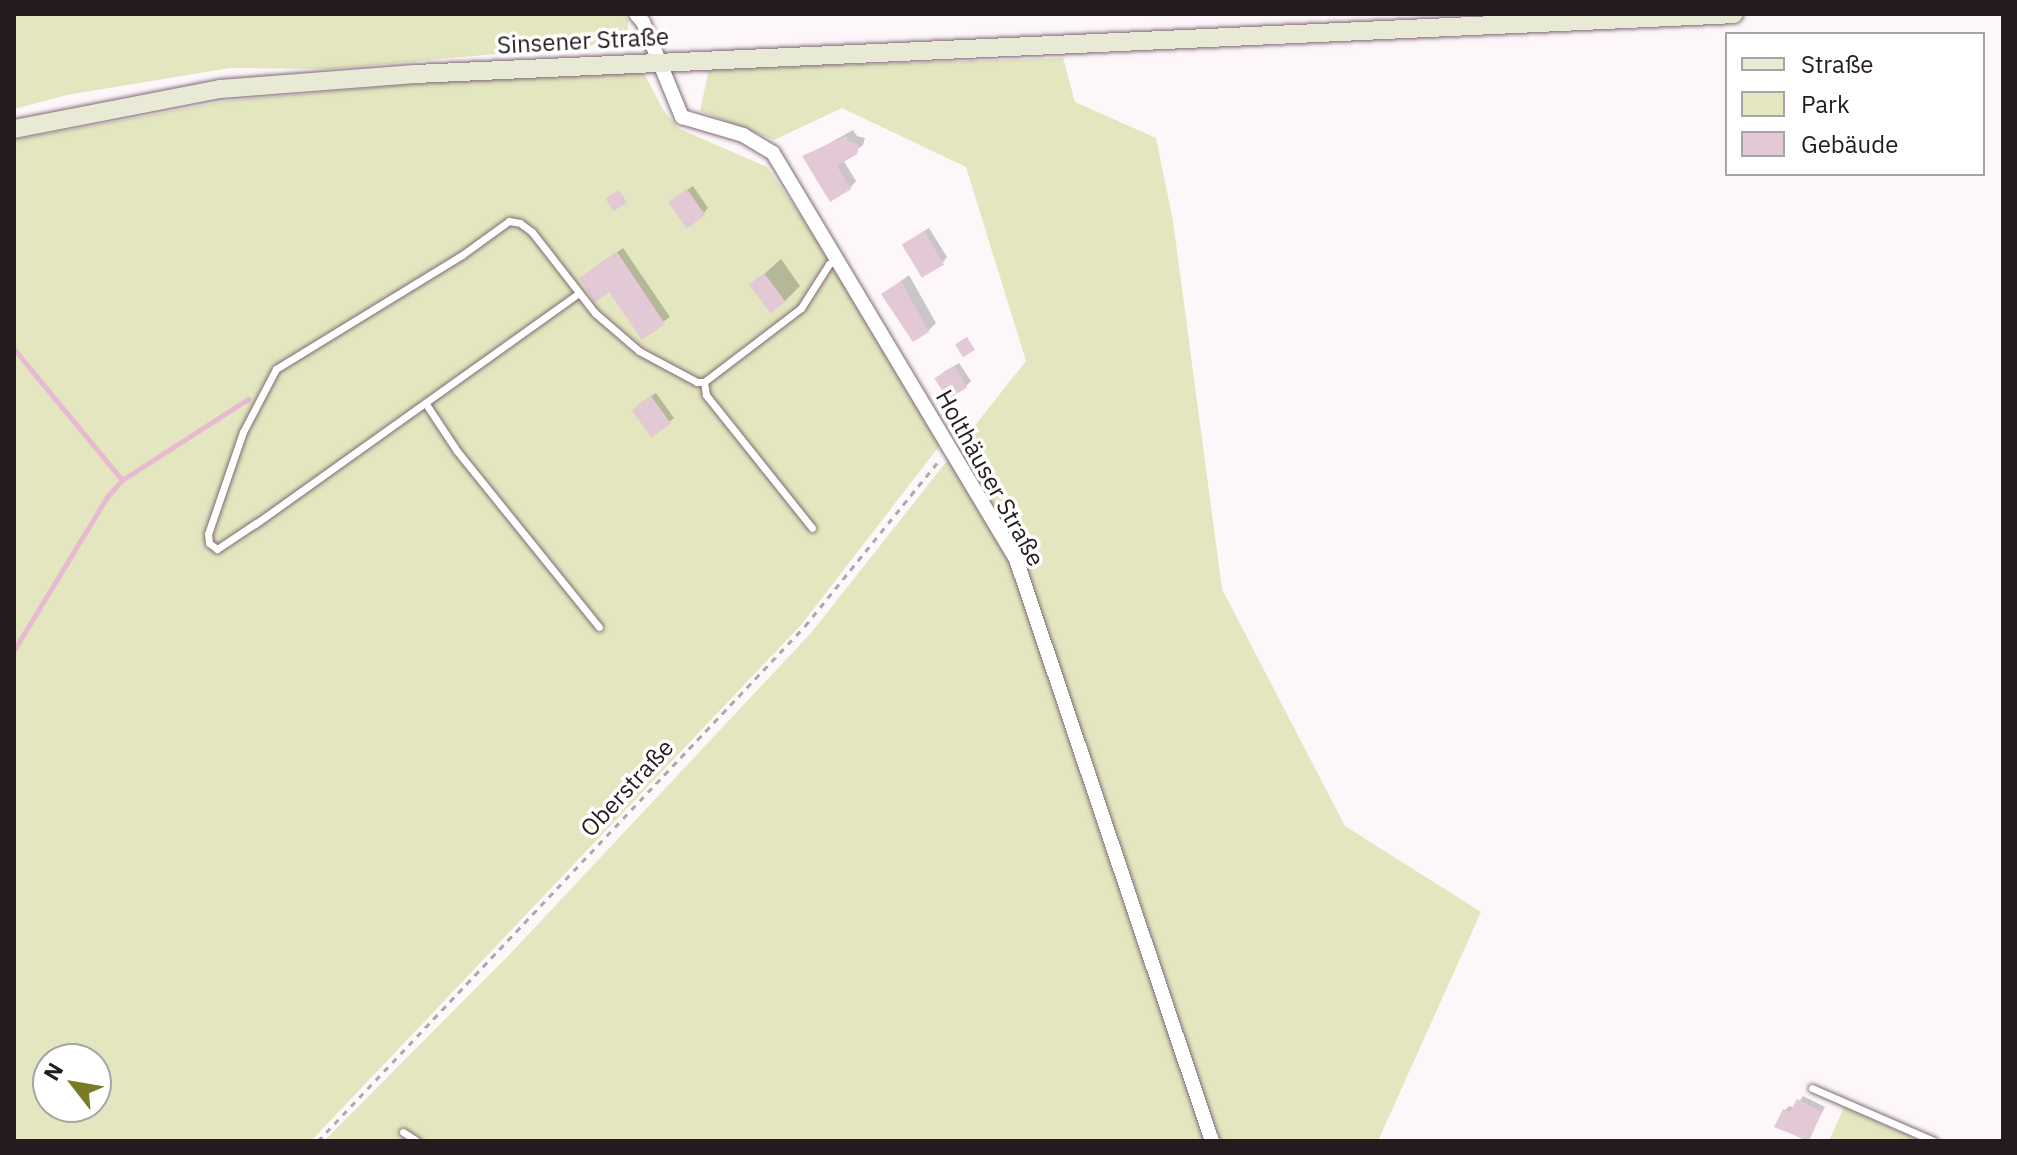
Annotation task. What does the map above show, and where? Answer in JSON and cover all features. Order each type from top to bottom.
[{"type":"main road","name":"Sinsener Straße","points":[[14,129],[220,89],[659,60],[1734,14]]},
{"type":"street","name":"Holthäuser Straße","points":[[636,14],[682,117],[743,135],[773,153],[1016,559],[1212,1141]]},
{"type":"lane","points":[[579,293],[217,549],[209,543],[208,534],[238,444],[276,369],[462,255],[509,221],[520,223],[532,232],[595,313],[639,351],[697,382],[704,382],[801,308],[829,264],[838,258]]},
{"type":"lane","points":[[704,382],[706,395],[812,528]]},
{"type":"lane","points":[[426,404],[457,451],[599,627]]},
{"type":"lane","points":[[1812,1088],[1934,1141]]},
{"type":"lane","points":[[403,1132],[417,1141]]},
{"type":"path","name":"Oberstraße","points":[[318,1141],[805,626],[949,448]]},
{"type":"green space","points":[[14,14],[624,14],[628,20],[628,42],[331,69],[230,68],[67,95],[14,109]]},
{"type":"green space","points":[[1063,58],[1075,102],[1156,138],[1173,221],[1222,589],[1345,826],[1481,912],[1378,1141],[324,1141],[510,954],[811,633],[1026,361],[966,167],[842,108],[774,140],[700,111],[709,69]]},
{"type":"green space","points":[[642,70],[664,111],[680,129],[767,167],[830,258],[940,445],[802,624],[311,1141],[14,1141],[14,140],[226,101],[446,81]]},
{"type":"green space","points":[[1844,1107],[1921,1141],[1829,1141]]},
{"type":"building","points":[[846,136],[850,142],[859,144],[857,154],[837,166],[851,189],[830,202],[802,156]]},
{"type":"building","points":[[687,189],[705,215],[687,228],[668,202]]},
{"type":"building","points":[[619,190],[627,203],[613,211],[605,198]]},
{"type":"building","points":[[924,231],[944,264],[922,278],[902,244]]},
{"type":"building","points":[[617,252],[665,324],[642,340],[609,292],[595,302],[579,278]]},
{"type":"building","points":[[764,273],[786,302],[770,313],[749,284]]},
{"type":"building","points":[[901,281],[929,332],[913,342],[881,294]]},
{"type":"building","points":[[967,337],[975,350],[963,357],[955,344]]},
{"type":"building","points":[[954,366],[967,387],[948,399],[934,378]]},
{"type":"building","points":[[651,396],[671,424],[652,438],[632,410]]},
{"type":"building","points":[[1797,1099],[1822,1112],[1809,1141],[1774,1127],[1783,1109],[1790,1112]]},
{"type":"waterway","points":[[14,349],[122,480]]},
{"type":"waterway","points":[[14,650],[107,497],[122,480],[248,399]]}]
